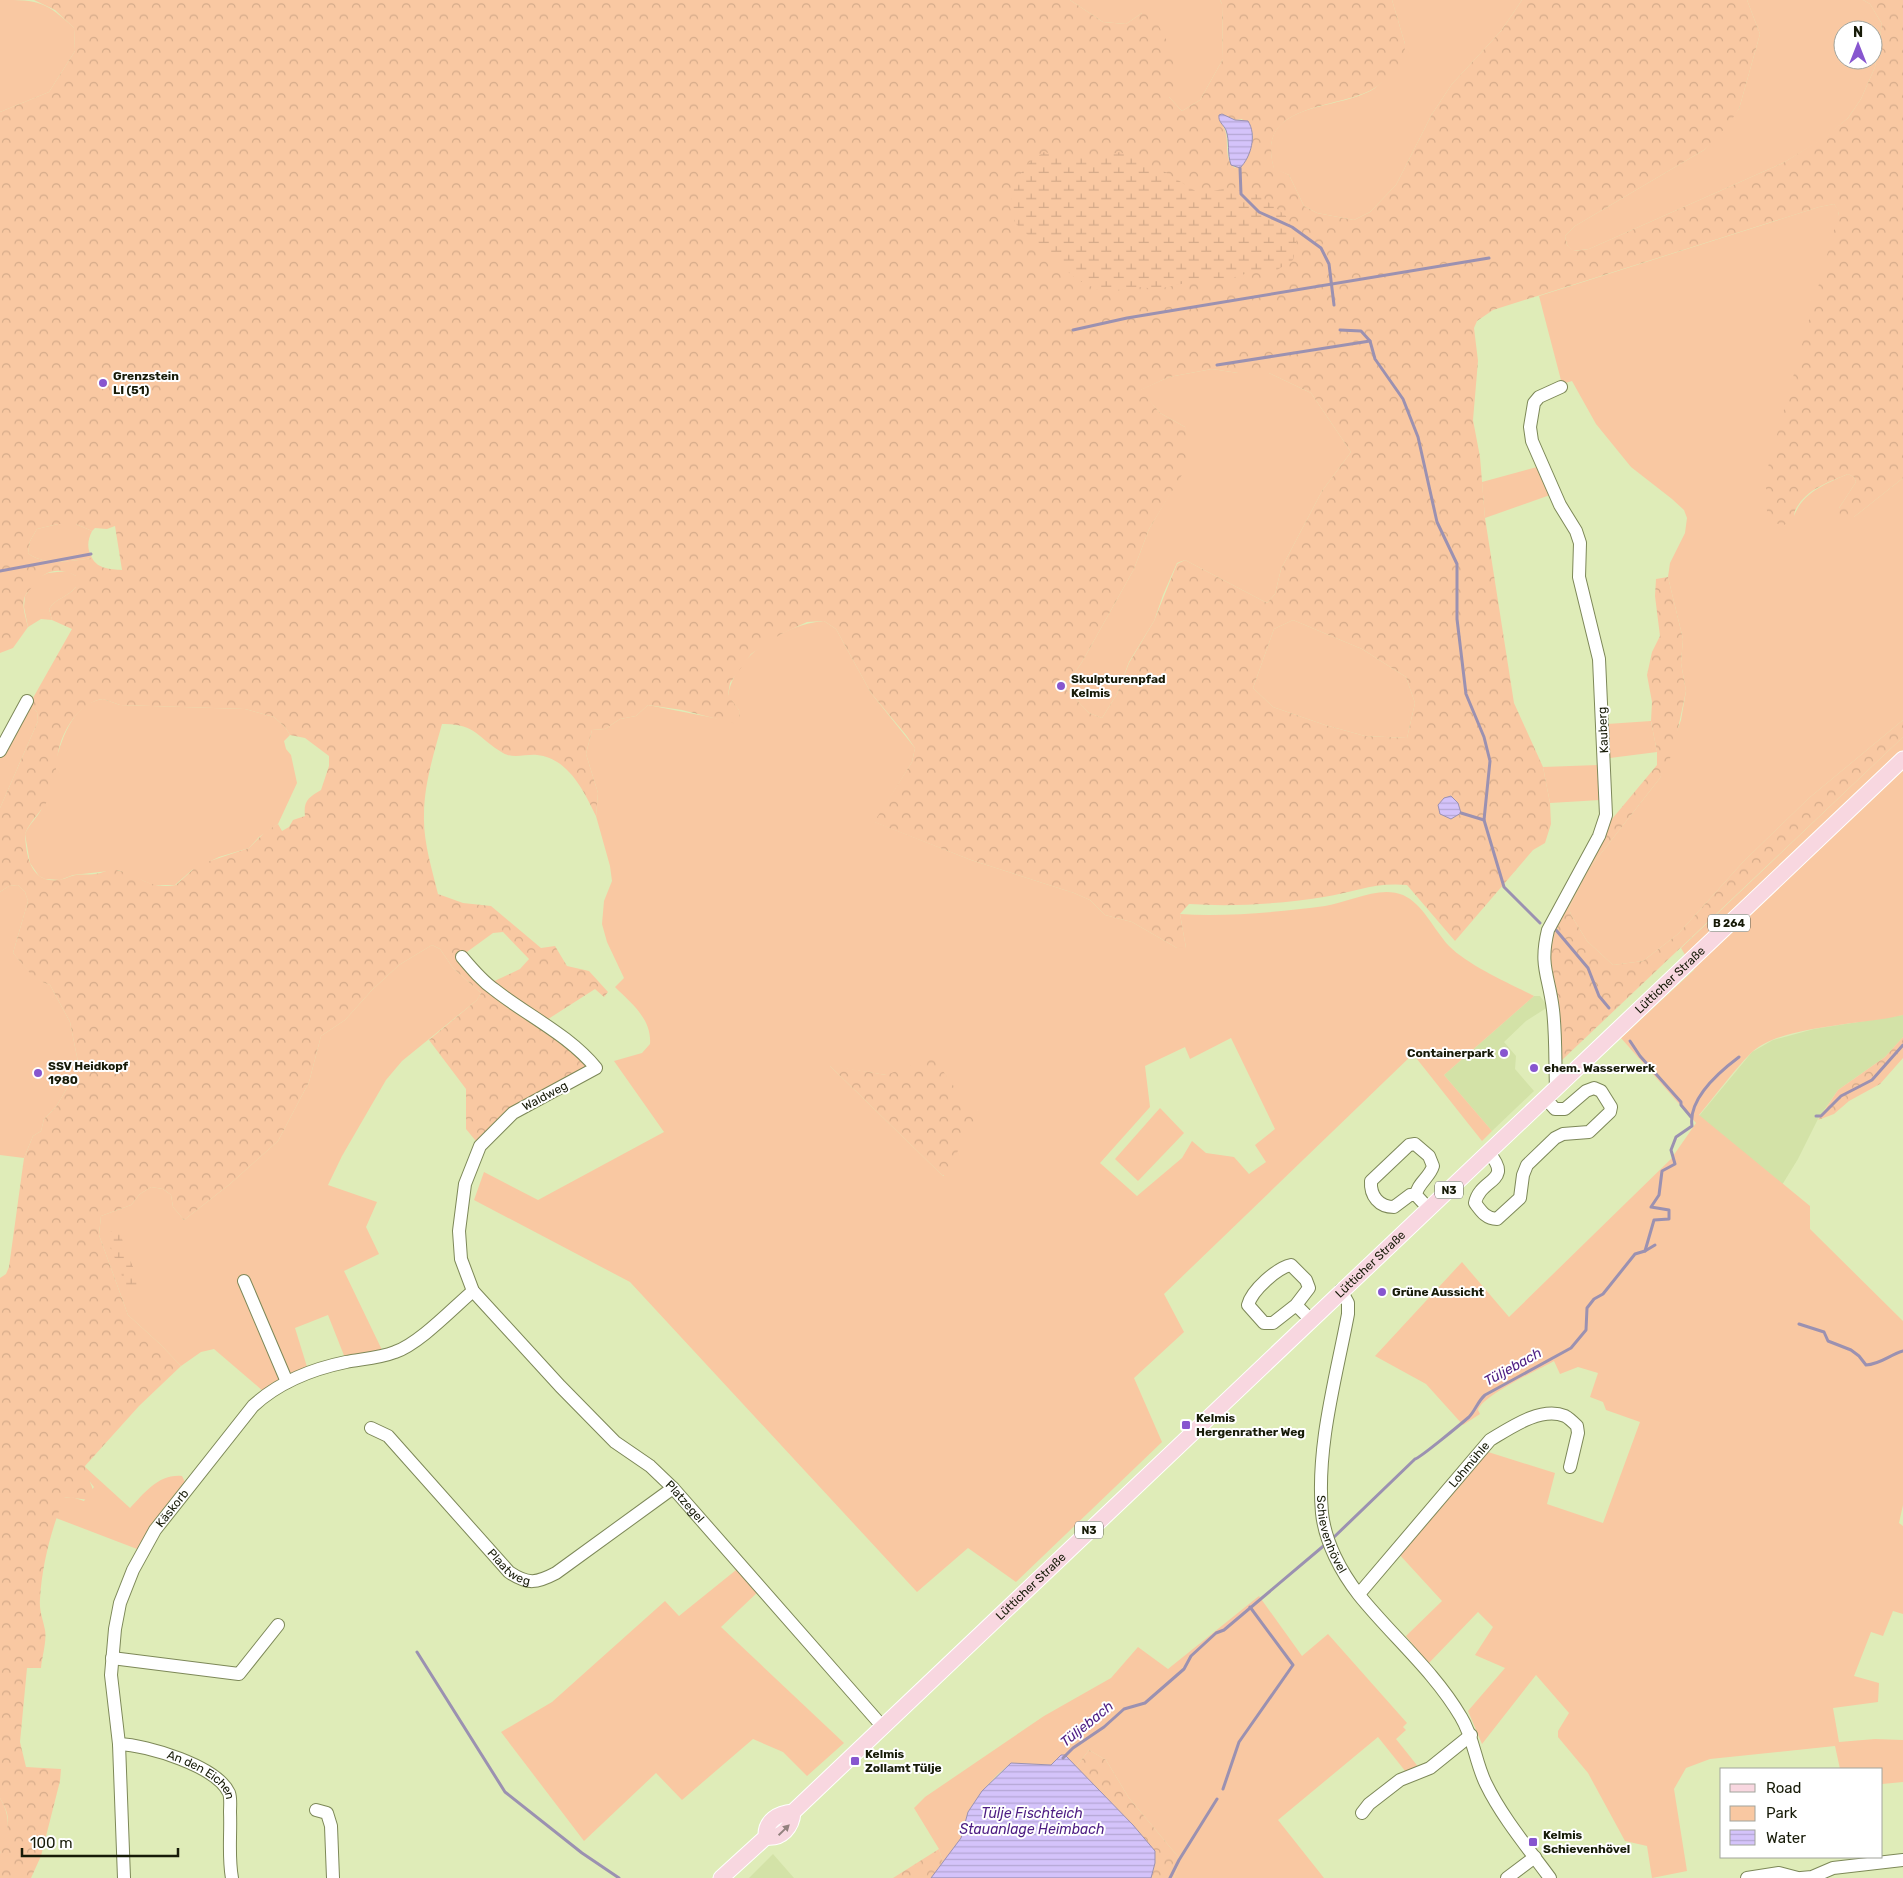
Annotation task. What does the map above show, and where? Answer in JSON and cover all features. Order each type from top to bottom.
[{"type":"main road","name":"Lütticher Straße","points":[[721,1878],[766,1837],[773,1838],[782,1834],[789,1826],[793,1812],[882,1726],[1903,759]]},
{"type":"street","name":"Kauberg","points":[[1551,1093],[1553,1010],[1545,978],[1545,945],[1548,930],[1599,836],[1606,815],[1599,659],[1580,584],[1580,543],[1576,531],[1560,505],[1536,450],[1530,427],[1534,403],[1539,397],[1561,387]]},
{"type":"street","points":[[0,751],[27,701]]},
{"type":"street","name":"Waldweg","points":[[462,957],[481,979],[494,990],[570,1042],[596,1068],[513,1113],[480,1146],[464,1184],[459,1231],[461,1259],[473,1291]]},
{"type":"street","points":[[1489,1153],[1500,1169],[1498,1175],[1477,1196],[1475,1203],[1481,1212],[1490,1218],[1497,1218],[1520,1198],[1523,1175],[1527,1165],[1555,1138],[1563,1134],[1588,1132],[1610,1112],[1611,1107],[1601,1091],[1594,1088],[1586,1091],[1564,1109],[1555,1108],[1551,1093]]},
{"type":"street","points":[[1416,1195],[1416,1191],[1431,1174],[1433,1166],[1429,1156],[1415,1144],[1409,1145],[1371,1181],[1370,1188],[1374,1198],[1385,1207],[1394,1207],[1410,1195],[1416,1195],[1428,1208]]},
{"type":"street","points":[[1292,1264],[1306,1280],[1309,1288],[1296,1305],[1273,1322],[1264,1323],[1248,1305],[1250,1298],[1283,1266],[1292,1264]]},
{"type":"street","points":[[244,1281],[287,1382]]},
{"type":"street","name":"Schievenhövel","points":[[1341,1290],[1348,1302],[1348,1314],[1325,1436],[1322,1475],[1322,1514],[1333,1550],[1359,1594],[1440,1687],[1461,1716],[1471,1736],[1486,1784],[1550,1878]]},
{"type":"street","name":"Käskorb","points":[[124,1878],[119,1744],[111,1675],[112,1658],[120,1603],[133,1570],[155,1530],[253,1406],[268,1392],[287,1382],[332,1365],[401,1349],[473,1291]]},
{"type":"street","name":"Platzegel","points":[[473,1291],[615,1442],[650,1466],[672,1488],[882,1726]]},
{"type":"street","points":[[1296,1305],[1311,1320]]},
{"type":"street","name":"Lohmühle","points":[[1359,1594],[1490,1440],[1514,1426],[1546,1413],[1566,1416],[1577,1426],[1578,1433],[1570,1467]]},
{"type":"street","name":"Plaatweg","points":[[370,1428],[388,1436],[509,1572],[520,1579],[530,1582],[542,1581],[556,1573],[672,1488]]},
{"type":"street","points":[[112,1658],[239,1674],[278,1625]]},
{"type":"street","points":[[1362,1813],[1369,1804],[1400,1780],[1430,1768],[1471,1736]]},
{"type":"street","name":"An den Eichen","points":[[119,1744],[135,1745],[153,1750],[202,1769],[218,1778],[230,1794],[232,1878]]},
{"type":"street","points":[[316,1810],[328,1813],[331,1826],[333,1878]]},
{"type":"street","points":[[1507,1878],[1535,1857]]},
{"type":"street","points":[[1747,1878],[1779,1873],[1800,1878],[1812,1877],[1833,1868],[1903,1860]]},
{"type":"shaded area","points":[[1534,996],[1540,996],[1548,1007],[1526,1021],[1504,1042],[1516,1056],[1515,1069],[1534,1091],[1492,1131],[1444,1075]]},
{"type":"shaded area","points":[[1903,1015],[1903,1037],[1885,1057],[1838,1090],[1818,1119],[1798,1159],[1782,1185],[1699,1116],[1752,1052],[1773,1040],[1814,1029]]},
{"type":"shaded area","points":[[773,1854],[794,1878],[749,1878]]},
{"type":"green space","points":[[0,0],[33,2],[56,12],[74,28],[75,51],[49,92],[0,112]]},
{"type":"green space","points":[[34,0],[1070,0],[1103,22],[1126,24],[1142,13],[1151,12],[1172,50],[1177,83],[1169,97],[1182,111],[1200,100],[1223,59],[1222,4],[1220,0],[1392,0],[1405,44],[1404,60],[1373,89],[1357,96],[1302,112],[1287,120],[1276,131],[1271,147],[1274,168],[1289,175],[1304,206],[1317,213],[1354,220],[1370,212],[1396,185],[1432,114],[1452,84],[1501,31],[1522,0],[1747,0],[1760,34],[1739,109],[1728,125],[1704,150],[1575,226],[1565,236],[1567,245],[1574,251],[1589,249],[1783,163],[1826,136],[1848,118],[1861,99],[1874,70],[1883,70],[1883,20],[1880,20],[1870,4],[1863,0],[1903,0],[1903,478],[1854,517],[1846,520],[1840,517],[1839,508],[1856,482],[1854,477],[1848,474],[1821,486],[1804,498],[1791,519],[1783,526],[1769,520],[1766,506],[1766,474],[1839,212],[1834,204],[1819,207],[1493,310],[1477,321],[1474,328],[1478,361],[1473,420],[1480,457],[1485,518],[1514,703],[1543,767],[1550,803],[1551,824],[1545,843],[1533,850],[1455,941],[1407,885],[1395,884],[1375,886],[1324,897],[1273,903],[1239,905],[1189,904],[1180,914],[1186,948],[1177,948],[1132,922],[1105,915],[1090,900],[1074,893],[971,860],[874,822],[912,762],[915,748],[871,693],[836,629],[824,621],[807,622],[781,634],[751,654],[730,683],[728,695],[739,710],[741,723],[737,724],[682,710],[648,705],[636,716],[620,719],[605,729],[592,730],[586,754],[598,793],[596,816],[574,777],[558,762],[548,757],[537,755],[507,755],[476,732],[462,726],[442,724],[424,803],[426,845],[438,894],[463,903],[491,906],[541,948],[555,946],[567,966],[589,971],[608,992],[604,997],[595,989],[542,1023],[596,1068],[513,1113],[480,1146],[466,1129],[466,1089],[429,1040],[477,1000],[481,993],[453,968],[440,949],[432,945],[399,965],[372,990],[345,1020],[321,1036],[309,1082],[278,1141],[230,1184],[184,1220],[173,1207],[171,1195],[163,1189],[151,1187],[140,1194],[131,1205],[101,1216],[99,1235],[128,1315],[181,1366],[139,1406],[85,1466],[94,1498],[64,1498],[59,1510],[51,1535],[41,1586],[40,1607],[45,1630],[45,1644],[41,1668],[27,1668],[20,1742],[26,1767],[61,1769],[60,1781],[41,1856],[31,1878],[0,1878],[0,1854],[8,1821],[5,1807],[0,1798],[0,1278],[6,1274],[9,1267],[24,1158],[33,1136],[41,1131],[44,1119],[56,1107],[79,1067],[70,1022],[50,985],[35,979],[13,953],[28,901],[25,892],[18,885],[9,886],[0,892],[0,808],[38,721],[37,712],[29,705],[72,629],[52,620],[49,609],[55,602],[76,587],[76,576],[63,571],[57,571],[46,574],[36,582],[26,594],[24,600],[24,612],[28,627],[13,648],[0,653],[0,112],[49,92],[75,51],[74,28],[55,10]],"holes":[[[1225,116],[1236,120],[1242,119],[1253,135],[1250,150],[1235,168],[1231,164],[1228,154],[1223,126]],[[1212,369],[1238,373],[1269,373],[1311,393],[1351,452],[1322,491],[1281,569],[1275,594],[1267,603],[1185,560],[1177,564],[1154,621],[1129,663],[1117,694],[1102,718],[1089,713],[1065,688],[1082,662],[1134,569],[1149,529],[1188,465],[1189,445],[1185,427],[1160,413],[1141,390],[1169,377]],[[58,524],[76,524],[92,531],[95,528],[107,529],[115,526],[122,570],[101,566],[92,558],[59,562],[34,557],[28,553],[30,541],[37,529]],[[1293,620],[1362,649],[1406,677],[1415,703],[1407,738],[1365,736],[1325,725],[1273,707],[1253,688],[1274,629]],[[103,699],[120,705],[245,709],[274,717],[285,727],[290,735],[305,738],[329,756],[329,766],[321,790],[310,797],[306,803],[305,816],[293,820],[289,827],[282,831],[278,824],[265,832],[249,848],[198,865],[176,885],[152,884],[117,870],[76,875],[60,880],[48,880],[41,877],[31,866],[25,834],[51,795],[63,735],[80,711],[95,701]],[[503,932],[529,959],[520,969],[486,985],[460,957],[493,933]]]},
{"type":"green space","points":[[1070,0],[1220,0],[1222,4],[1223,59],[1200,100],[1182,111],[1169,97],[1142,13],[1126,24],[1103,22]]},
{"type":"green space","points":[[1392,0],[1522,0],[1501,31],[1452,84],[1432,114],[1396,185],[1370,212],[1354,220],[1317,213],[1304,206],[1289,175],[1274,169],[1271,146],[1276,130],[1288,119],[1304,111],[1360,96],[1375,88],[1385,79],[1405,44]]},
{"type":"green space","points":[[1747,0],[1863,0],[1870,4],[1880,20],[1833,20],[1833,70],[1874,70],[1861,99],[1848,118],[1826,137],[1783,163],[1589,249],[1573,251],[1567,245],[1565,236],[1575,226],[1704,150],[1739,109],[1760,34]]},
{"type":"green space","points":[[1044,152],[1062,156],[1099,157],[1120,152],[1162,170],[1200,194],[1227,188],[1254,193],[1286,216],[1297,238],[1293,260],[1277,270],[1251,272],[1226,280],[1195,281],[1158,289],[1138,287],[1104,293],[1076,279],[1016,224],[1010,207],[1015,183],[1026,165]]},
{"type":"green space","points":[[1834,204],[1839,211],[1794,516],[1809,495],[1823,485],[1848,474],[1854,477],[1856,482],[1839,508],[1854,517],[1903,478],[1903,720],[1809,798],[1743,862],[1678,934],[1643,961],[1613,965],[1587,941],[1571,915],[1569,908],[1588,870],[1660,778],[1681,720],[1686,691],[1681,663],[1683,639],[1668,577],[1670,563],[1685,533],[1687,518],[1684,510],[1672,499],[1631,467],[1596,424],[1572,381],[1562,384],[1539,296],[1819,207]]},
{"type":"green space","points":[[1212,369],[1238,373],[1269,373],[1311,393],[1351,452],[1322,491],[1281,569],[1275,594],[1267,603],[1185,560],[1177,563],[1154,621],[1129,662],[1117,694],[1102,718],[1089,713],[1065,688],[1082,662],[1134,569],[1149,529],[1187,465],[1185,427],[1160,413],[1140,390],[1169,377]]},
{"type":"green space","points":[[1537,467],[1550,495],[1485,518],[1482,482]]},
{"type":"green space","points":[[58,524],[76,524],[92,531],[88,545],[92,558],[58,562],[41,560],[28,553],[30,541],[37,529]]},
{"type":"green space","points":[[67,571],[76,576],[76,587],[55,602],[49,609],[52,620],[41,619],[28,627],[24,607],[25,596],[37,578],[48,573]]},
{"type":"green space","points":[[1668,577],[1683,639],[1681,663],[1686,691],[1673,752],[1660,778],[1588,870],[1569,908],[1571,915],[1587,941],[1613,965],[1643,961],[1678,934],[1743,862],[1809,798],[1903,720],[1903,737],[1562,1060],[1548,977],[1553,930],[1607,825],[1657,765],[1657,752],[1651,721],[1652,702],[1647,675],[1652,652],[1660,636],[1655,596],[1656,579]]},
{"type":"green space","points":[[1293,620],[1362,649],[1406,677],[1415,703],[1407,738],[1365,736],[1325,725],[1273,707],[1253,688],[1274,629]]},
{"type":"green space","points":[[824,621],[836,629],[871,693],[915,748],[912,762],[875,822],[971,860],[1074,893],[1090,900],[1105,915],[1132,922],[1177,948],[1186,948],[1180,914],[1234,914],[1290,910],[1325,906],[1375,893],[1394,892],[1403,895],[1417,905],[1449,946],[1457,953],[1490,974],[1534,996],[1444,1075],[1492,1131],[1482,1141],[1413,1054],[1164,1294],[1184,1332],[1134,1378],[1162,1442],[1016,1582],[968,1548],[917,1592],[630,1282],[474,1200],[484,1172],[538,1200],[664,1132],[614,1061],[642,1053],[650,1044],[650,1035],[644,1019],[634,1005],[615,987],[624,978],[607,942],[602,924],[604,901],[612,881],[610,866],[596,816],[598,793],[586,754],[592,730],[605,729],[620,719],[636,716],[648,705],[740,723],[739,710],[728,696],[732,681],[740,667],[764,644],[778,635],[809,623]],"holes":[[[1231,1038],[1275,1129],[1255,1145],[1266,1162],[1249,1174],[1234,1157],[1206,1153],[1192,1141],[1182,1158],[1137,1196],[1100,1163],[1150,1107],[1145,1066],[1185,1047],[1190,1059]],[[830,1066],[886,1075],[944,1176],[943,1176]]]},
{"type":"green space","points":[[103,699],[120,705],[245,709],[274,717],[285,727],[290,735],[284,741],[286,749],[291,755],[297,783],[278,824],[259,837],[249,848],[219,857],[192,870],[175,885],[153,885],[118,870],[73,875],[60,880],[45,879],[39,876],[30,863],[25,834],[42,808],[61,743],[68,727],[77,714],[88,704]]},
{"type":"green space","points":[[29,705],[37,712],[38,721],[0,808],[0,740]]},
{"type":"green space","points":[[1651,721],[1657,752],[1610,758],[1607,724]]},
{"type":"green space","points":[[1903,737],[1903,1015],[1801,1031],[1764,1044],[1744,1060],[1699,1115],[1810,1206],[1810,1229],[1903,1321],[1903,1505],[1899,1523],[1903,1526],[1903,1614],[1893,1611],[1883,1636],[1871,1632],[1854,1676],[1879,1683],[1878,1702],[1833,1708],[1839,1742],[1875,1739],[1903,1740],[1903,1782],[1883,1784],[1883,1768],[1840,1768],[1835,1746],[1710,1759],[1686,1768],[1674,1789],[1687,1871],[1652,1878],[1647,1846],[1625,1841],[1588,1773],[1558,1737],[1558,1731],[1569,1713],[1536,1675],[1482,1744],[1468,1711],[1505,1668],[1475,1655],[1493,1627],[1478,1612],[1428,1664],[1406,1636],[1442,1601],[1398,1553],[1485,1451],[1555,1473],[1547,1504],[1603,1523],[1640,1422],[1606,1410],[1603,1402],[1590,1397],[1598,1373],[1578,1367],[1560,1374],[1554,1361],[1490,1397],[1478,1410],[1480,1414],[1463,1425],[1426,1384],[1375,1356],[1462,1262],[1509,1317],[1671,1159],[1696,1123],[1621,1038],[1694,970],[1681,948]]},
{"type":"green space","points":[[1598,765],[1600,800],[1550,803],[1543,767]]},
{"type":"green space","name":"SSV Heidkopf 1980","points":[[18,885],[25,892],[28,901],[13,953],[35,978],[50,985],[70,1022],[79,1067],[56,1107],[44,1119],[41,1131],[33,1136],[24,1158],[0,1155],[0,892],[9,886]]},
{"type":"green space","points":[[432,945],[440,949],[453,968],[481,993],[477,1000],[402,1061],[386,1080],[342,1156],[328,1185],[377,1202],[366,1227],[379,1254],[344,1271],[382,1350],[345,1358],[328,1315],[295,1328],[308,1370],[263,1391],[214,1349],[201,1352],[181,1366],[128,1315],[99,1235],[101,1216],[131,1205],[140,1194],[151,1187],[163,1189],[171,1195],[173,1207],[184,1220],[230,1184],[278,1141],[309,1082],[321,1036],[345,1020],[372,990],[399,965]]},
{"type":"green space","points":[[1903,1037],[1903,1058],[1880,1084],[1849,1101],[1834,1114],[1818,1120],[1838,1090],[1885,1057]]},
{"type":"green space","points":[[933,1057],[977,1119],[943,1176],[829,1065],[886,1075]]},
{"type":"green space","points":[[1160,1108],[1184,1133],[1138,1181],[1115,1159]]},
{"type":"green space","points":[[114,1230],[121,1234],[124,1247],[140,1282],[138,1288],[131,1290],[124,1286],[121,1272],[106,1238],[107,1234]]},
{"type":"green space","points":[[85,1467],[130,1508],[159,1481],[173,1476],[182,1476],[185,1482],[183,1488],[137,1549],[56,1518],[63,1498],[72,1497],[84,1501],[94,1487],[86,1477]]},
{"type":"green space","points":[[741,1566],[761,1589],[721,1627],[844,1743],[807,1776],[783,1752],[753,1739],[682,1800],[656,1773],[584,1841],[501,1732],[552,1702],[665,1601],[679,1616]]},
{"type":"green space","points":[[1259,1596],[1302,1656],[1328,1634],[1407,1723],[1403,1727],[1406,1730],[1396,1739],[1420,1769],[1406,1772],[1378,1737],[1278,1820],[1324,1878],[1174,1878],[1180,1859],[1129,1798],[1106,1760],[1089,1750],[1076,1767],[1065,1755],[1061,1755],[1051,1765],[1011,1763],[982,1791],[968,1812],[961,1838],[943,1863],[939,1849],[914,1808],[925,1797],[1044,1716],[1111,1678],[1138,1647],[1168,1669]]},
{"type":"green space","points":[[1089,1750],[1106,1760],[1129,1798],[1180,1859],[1174,1878],[1151,1878],[1155,1863],[1076,1767]]},
{"type":"green space","points":[[0,1798],[4,1805],[8,1825],[6,1839],[0,1853]]},
{"type":"green space","points":[[939,1849],[943,1863],[931,1878],[893,1878]]},
{"type":"water","points":[[1222,114],[1235,120],[1248,121],[1251,127],[1252,146],[1240,168],[1231,165],[1226,130],[1219,119],[1219,115]]},
{"type":"water","points":[[1451,796],[1458,803],[1461,813],[1451,819],[1440,814],[1438,805],[1444,798]]},
{"type":"water","name":"Tülje Fischteich Stauanlage Heimbach","points":[[1061,1755],[1065,1755],[1133,1825],[1155,1851],[1155,1863],[1151,1878],[931,1878],[961,1838],[968,1812],[982,1791],[1011,1763],[1051,1765]]},
{"type":"waterway","points":[[1240,168],[1241,194],[1259,212],[1292,227],[1321,248],[1329,264],[1334,305]]},
{"type":"waterway","points":[[1073,330],[1127,318],[1489,258]]},
{"type":"waterway","points":[[1340,330],[1361,331],[1370,341],[1375,359],[1403,399],[1418,437],[1437,522],[1457,564],[1457,619],[1466,694],[1484,737],[1490,761],[1484,820],[1504,887],[1540,923]]},
{"type":"waterway","points":[[1217,365],[1370,341]]},
{"type":"waterway","points":[[0,571],[91,554]]},
{"type":"waterway","points":[[1461,813],[1484,820]]},
{"type":"waterway","points":[[1556,930],[1588,968],[1599,996],[1609,1008]]},
{"type":"waterway","points":[[1630,1041],[1640,1056],[1681,1102],[1681,1105],[1691,1117]]},
{"type":"waterway","name":"Tüljebach","points":[[1816,1116],[1821,1116],[1841,1096],[1872,1080],[1903,1045]]},
{"type":"waterway","name":"Tüljebach","points":[[1332,1539],[1415,1459],[1469,1417],[1485,1395],[1571,1348],[1586,1330],[1587,1308],[1594,1299],[1603,1294],[1635,1254],[1645,1251],[1654,1220],[1669,1219],[1669,1210],[1651,1207],[1659,1195],[1662,1171],[1675,1164],[1671,1150],[1676,1137],[1692,1126],[1695,1106],[1714,1078],[1739,1057]]},
{"type":"waterway","name":"Tüljebach","points":[[1645,1251],[1655,1245]]},
{"type":"waterway","points":[[1799,1324],[1824,1332],[1828,1341],[1851,1350],[1866,1365],[1876,1363],[1903,1351]]},
{"type":"waterway","name":"Tüljebach","points":[[1063,1758],[1073,1748],[1104,1727],[1124,1709],[1145,1703],[1184,1669],[1191,1656],[1216,1633],[1224,1630],[1327,1543]]},
{"type":"waterway","points":[[1223,1789],[1239,1742],[1293,1665],[1250,1607]]},
{"type":"waterway","points":[[417,1652],[505,1792],[582,1853],[619,1878]]},
{"type":"waterway","points":[[1170,1878],[1217,1799]]},
{"type":"place","name":"Grenzstein LI (51)","points":[[103,383]]},
{"type":"place","name":"Skulpturenpfad Kelmis","points":[[1061,686]]},
{"type":"place","name":"Containerpark","points":[[1504,1053]]},
{"type":"place","name":"ehem. Wasserwerk","points":[[1534,1068]]},
{"type":"place","name":"SSV Heidkopf 1980","points":[[38,1073]]},
{"type":"place","name":"Grüne Aussicht","points":[[1382,1292]]},
{"type":"place","name":"Kelmis Hergenrather Weg","points":[[1186,1425]]},
{"type":"place","name":"Kelmis Zollamt Tülje","points":[[855,1761]]},
{"type":"place","name":"Kelmis Schievenhövel","points":[[1533,1842]]}]
